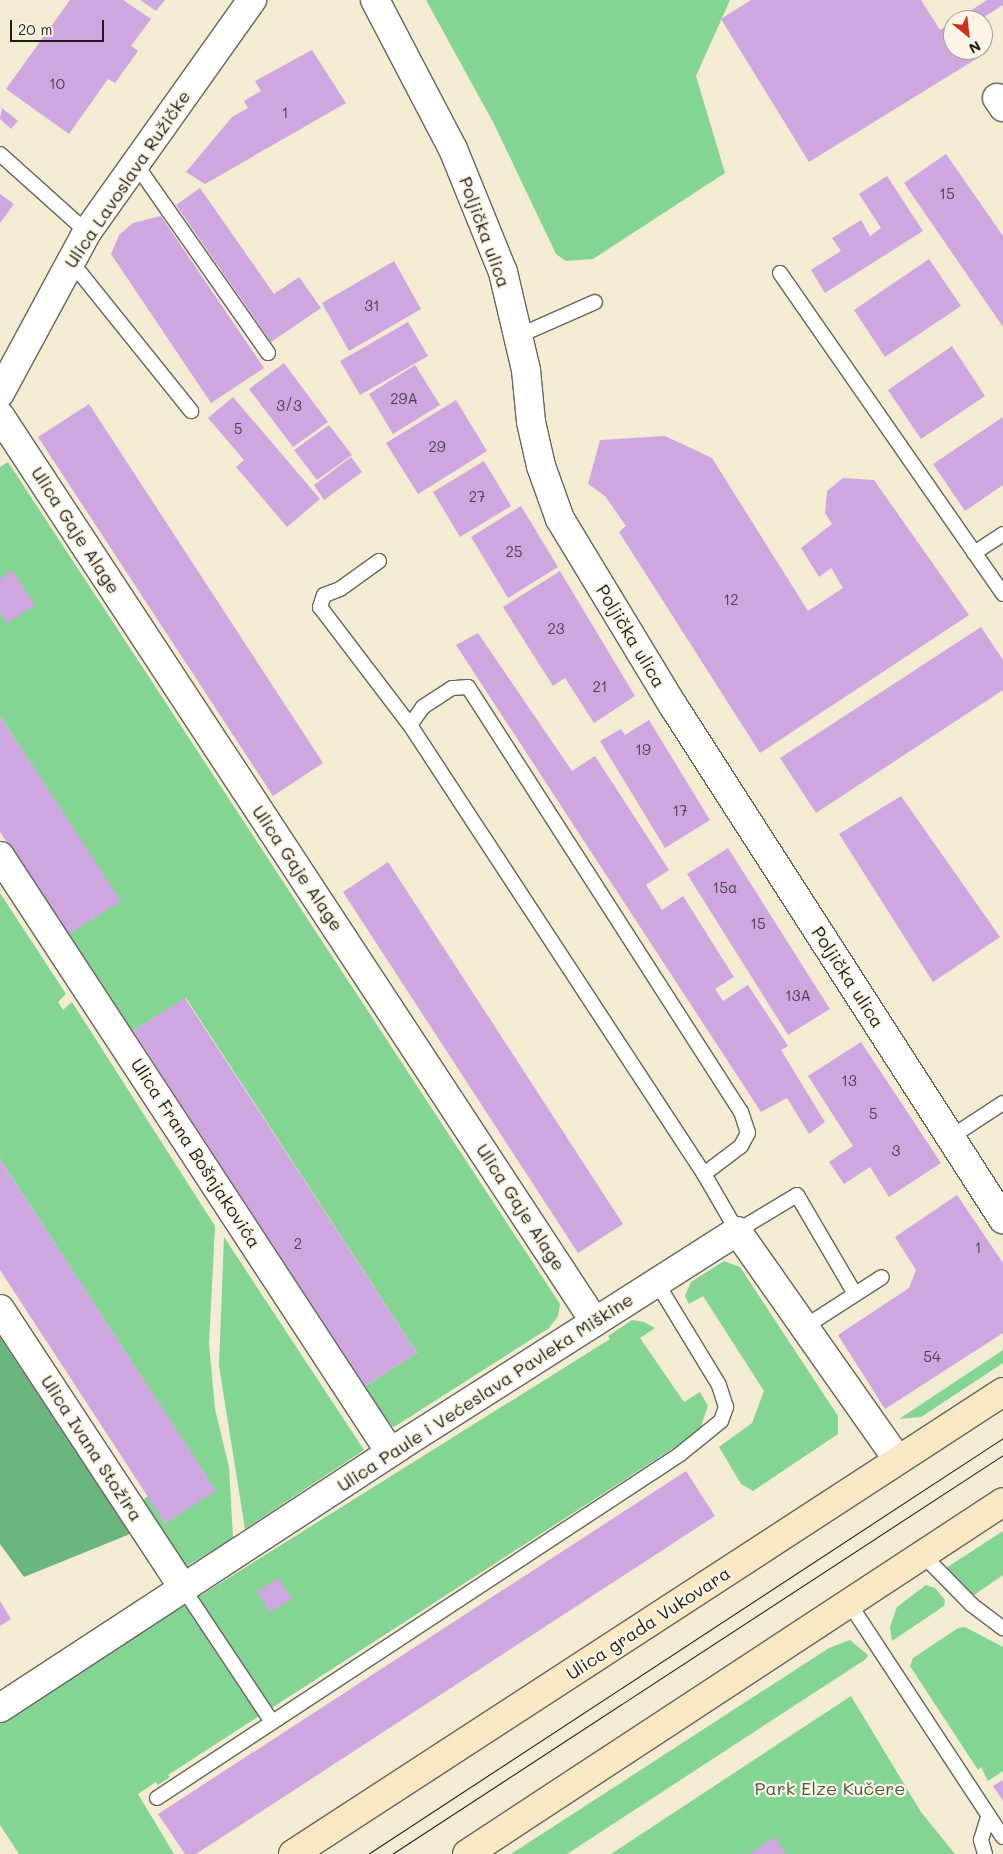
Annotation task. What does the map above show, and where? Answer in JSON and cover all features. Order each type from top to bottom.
[{"type":"main road","name":"Ulica grada Vukovara","points":[[293,1854],[1003,1392]]},
{"type":"main road","points":[[466,1854],[1003,1502]]},
{"type":"street","name":"Ulica Lavoslava Ružičke","points":[[0,393],[68,263],[87,232],[252,0]]},
{"type":"street","name":"Poljička ulica","points":[[376,0],[453,149],[503,272],[518,336],[541,466],[560,519],[674,707],[1003,1219]]},
{"type":"street","name":"Ulica Gaje Alage","points":[[0,416],[475,1135],[595,1322]]},
{"type":"street","name":"Ulica Frana Bošnjakovića","points":[[0,856],[390,1452]]},
{"type":"street","name":"Ulica Paule i Većeslava Pavleka Miškine","points":[[0,1708],[390,1452],[738,1231]]},
{"type":"street","points":[[738,1231],[898,1460]]},
{"type":"street","name":"Ulica Ivana Stožira","points":[[0,1309],[184,1588]]},
{"type":"lane","points":[[0,154],[87,232]]},
{"type":"lane","points":[[135,163],[268,354]]},
{"type":"lane","points":[[68,263],[81,274],[191,411]]},
{"type":"lane","points":[[780,273],[1003,594]]},
{"type":"lane","points":[[518,336],[596,302]]},
{"type":"lane","points":[[974,553],[1003,534]]},
{"type":"lane","points":[[380,561],[340,589],[324,595],[320,607],[410,725],[704,1174],[738,1231],[797,1195],[855,1294]]},
{"type":"lane","points":[[410,725],[423,707],[452,688],[468,687],[742,1112],[748,1133],[741,1146],[704,1174]]},
{"type":"lane","points":[[951,1137],[1003,1102]]},
{"type":"lane","points":[[806,1326],[882,1277]]},
{"type":"lane","points":[[157,1798],[679,1455],[721,1421],[726,1407],[719,1385],[657,1283]]},
{"type":"lane","points":[[923,1555],[972,1605],[1003,1628]]},
{"type":"lane","points":[[184,1588],[272,1722]]},
{"type":"lane","points":[[849,1603],[988,1817],[1003,1837]]},
{"type":"lane","points":[[985,1854],[981,1840],[988,1817]]},
{"type":"green space","points":[[426,0],[730,0],[696,76],[725,173],[593,259],[566,261],[556,254],[494,124]]},
{"type":"green space","points":[[8,462],[560,1304],[558,1316],[549,1328],[394,1427],[385,1421],[365,1386],[417,1353],[186,998],[133,1031],[120,1017],[67,935],[120,901],[0,716],[0,467]]},
{"type":"green space","points":[[0,893],[66,994],[58,1002],[63,1010],[72,1002],[215,1226],[209,1344],[215,1409],[229,1467],[233,1538],[184,1568],[142,1501],[148,1496],[165,1523],[215,1490],[0,1159]]},
{"type":"green space","points":[[224,1237],[364,1450],[245,1529],[219,1366]]},
{"type":"green space","points":[[724,1261],[740,1267],[838,1416],[838,1434],[753,1491],[741,1484],[719,1447],[752,1423],[764,1391],[703,1296],[689,1304],[685,1296],[691,1282]]},
{"type":"green space","points":[[632,1320],[644,1322],[655,1328],[640,1338],[684,1402],[700,1392],[708,1406],[701,1426],[703,1429],[168,1775],[170,1777],[158,1785],[156,1782],[138,1794],[174,1854],[19,1854],[0,1825],[0,1721],[610,1339],[608,1336]]},
{"type":"green space","points":[[0,1337],[130,1534],[24,1577],[0,1544]]},
{"type":"green space","points":[[1003,1350],[1003,1363],[921,1417],[899,1419]]},
{"type":"green space","points":[[1003,1531],[1003,1575],[974,1595],[946,1568]]},
{"type":"green space","points":[[926,1585],[935,1588],[945,1600],[944,1606],[892,1641],[890,1627],[897,1607]]},
{"type":"green space","points":[[965,1627],[1003,1647],[1003,1771],[988,1781],[981,1767],[978,1770],[910,1666],[913,1658],[958,1628]]},
{"type":"green space","points":[[850,1640],[868,1655],[866,1659],[567,1854],[511,1854],[829,1648]]},
{"type":"green space","name":"Park Elze Kučere","points":[[851,1696],[921,1812],[955,1854],[611,1854]]},
{"type":"building","points":[[70,0],[123,0],[151,19],[131,46],[138,51],[115,83],[108,79],[69,134],[6,89]]},
{"type":"building","points":[[140,0],[165,0],[156,11]]},
{"type":"building","points":[[751,0],[921,0],[940,30],[943,28],[943,60],[975,60],[809,162],[721,19]]},
{"type":"building","points":[[987,0],[1003,0],[1003,5],[993,11],[972,10]]},
{"type":"building","points":[[312,50],[346,103],[205,184],[186,172],[232,117],[248,108],[244,101],[261,91],[255,81]]},
{"type":"building","points":[[2,108],[18,121],[11,129],[0,119]]},
{"type":"building","points":[[946,154],[1003,236],[1003,327],[904,183]]},
{"type":"building","points":[[887,176],[923,231],[825,293],[811,270],[841,251],[832,238],[861,220],[870,236],[881,228],[859,194]]},
{"type":"building","points":[[200,188],[274,294],[299,277],[321,308],[271,342],[176,205]]},
{"type":"building","points":[[0,194],[14,204],[0,223]]},
{"type":"building","points":[[161,216],[264,368],[211,403],[111,254],[119,235],[133,223]]},
{"type":"building","points":[[929,259],[961,306],[885,357],[854,310]]},
{"type":"building","points":[[394,261],[421,309],[349,351],[322,303]]},
{"type":"building","points":[[408,322],[428,356],[360,395],[340,361]]},
{"type":"building","points":[[952,346],[985,396],[921,439],[888,390]]},
{"type":"building","points":[[284,363],[328,422],[293,447],[249,389]]},
{"type":"building","points":[[415,365],[440,405],[393,434],[369,394]]},
{"type":"building","points":[[233,397],[320,499],[287,527],[236,467],[244,460],[208,418]]},
{"type":"building","points":[[456,400],[487,451],[418,494],[386,443]]},
{"type":"building","points":[[89,404],[323,763],[273,796],[38,437]]},
{"type":"building","points":[[1003,417],[1003,485],[965,511],[933,464]]},
{"type":"building","points":[[329,425],[352,455],[317,480],[294,450]]},
{"type":"building","points":[[665,436],[712,458],[808,611],[843,588],[831,568],[819,577],[801,548],[832,524],[825,513],[827,491],[843,478],[874,480],[969,615],[760,753],[619,532],[626,526],[605,496],[588,484],[600,440]]},
{"type":"building","points":[[351,457],[362,472],[324,500],[314,485]]},
{"type":"building","points":[[484,461],[511,506],[460,537],[433,492]]},
{"type":"building","points":[[521,506],[558,567],[508,598],[471,537]]},
{"type":"building","points":[[12,570],[35,605],[7,623],[0,612],[0,579]]},
{"type":"building","points":[[560,571],[635,696],[594,723],[565,678],[553,686],[503,607]]},
{"type":"building","points":[[981,627],[1003,660],[1003,690],[816,813],[780,758]]},
{"type":"building","points":[[478,633],[572,771],[595,756],[669,870],[646,885],[662,910],[683,896],[734,977],[715,989],[723,1001],[748,985],[788,1046],[781,1050],[825,1122],[809,1134],[787,1098],[761,1112],[456,645]]},
{"type":"building","points":[[0,716],[121,901],[67,935],[0,832]]},
{"type":"building","points":[[649,720],[710,820],[665,848],[600,741],[621,729],[625,735]]},
{"type":"building","points":[[901,796],[1000,937],[933,982],[839,834]]},
{"type":"building","points":[[728,848],[830,1009],[788,1035],[687,874]]},
{"type":"building","points":[[388,862],[623,1224],[578,1253],[343,892]]},
{"type":"building","points":[[185,998],[417,1353],[365,1386],[133,1031]]},
{"type":"building","points":[[861,1042],[941,1163],[889,1197],[870,1167],[844,1184],[829,1162],[853,1146],[808,1076]]},
{"type":"building","points":[[0,1159],[216,1491],[165,1523],[0,1270]]},
{"type":"building","points":[[957,1195],[1003,1263],[1003,1333],[885,1409],[838,1335],[909,1288],[916,1270],[895,1237]]},
{"type":"building","points":[[686,1471],[715,1516],[196,1854],[185,1854],[158,1814]]},
{"type":"building","points":[[278,1578],[292,1599],[270,1612],[257,1592]]},
{"type":"building","points":[[0,1601],[11,1619],[0,1626]]},
{"type":"building","points":[[1003,1780],[1003,1801],[993,1786]]},
{"type":"building","points":[[775,1837],[786,1854],[749,1854],[768,1841]]},
{"type":"tram line","points":[[368,1854],[1003,1438]]},
{"type":"tram line","points":[[392,1854],[1003,1455]]}]
